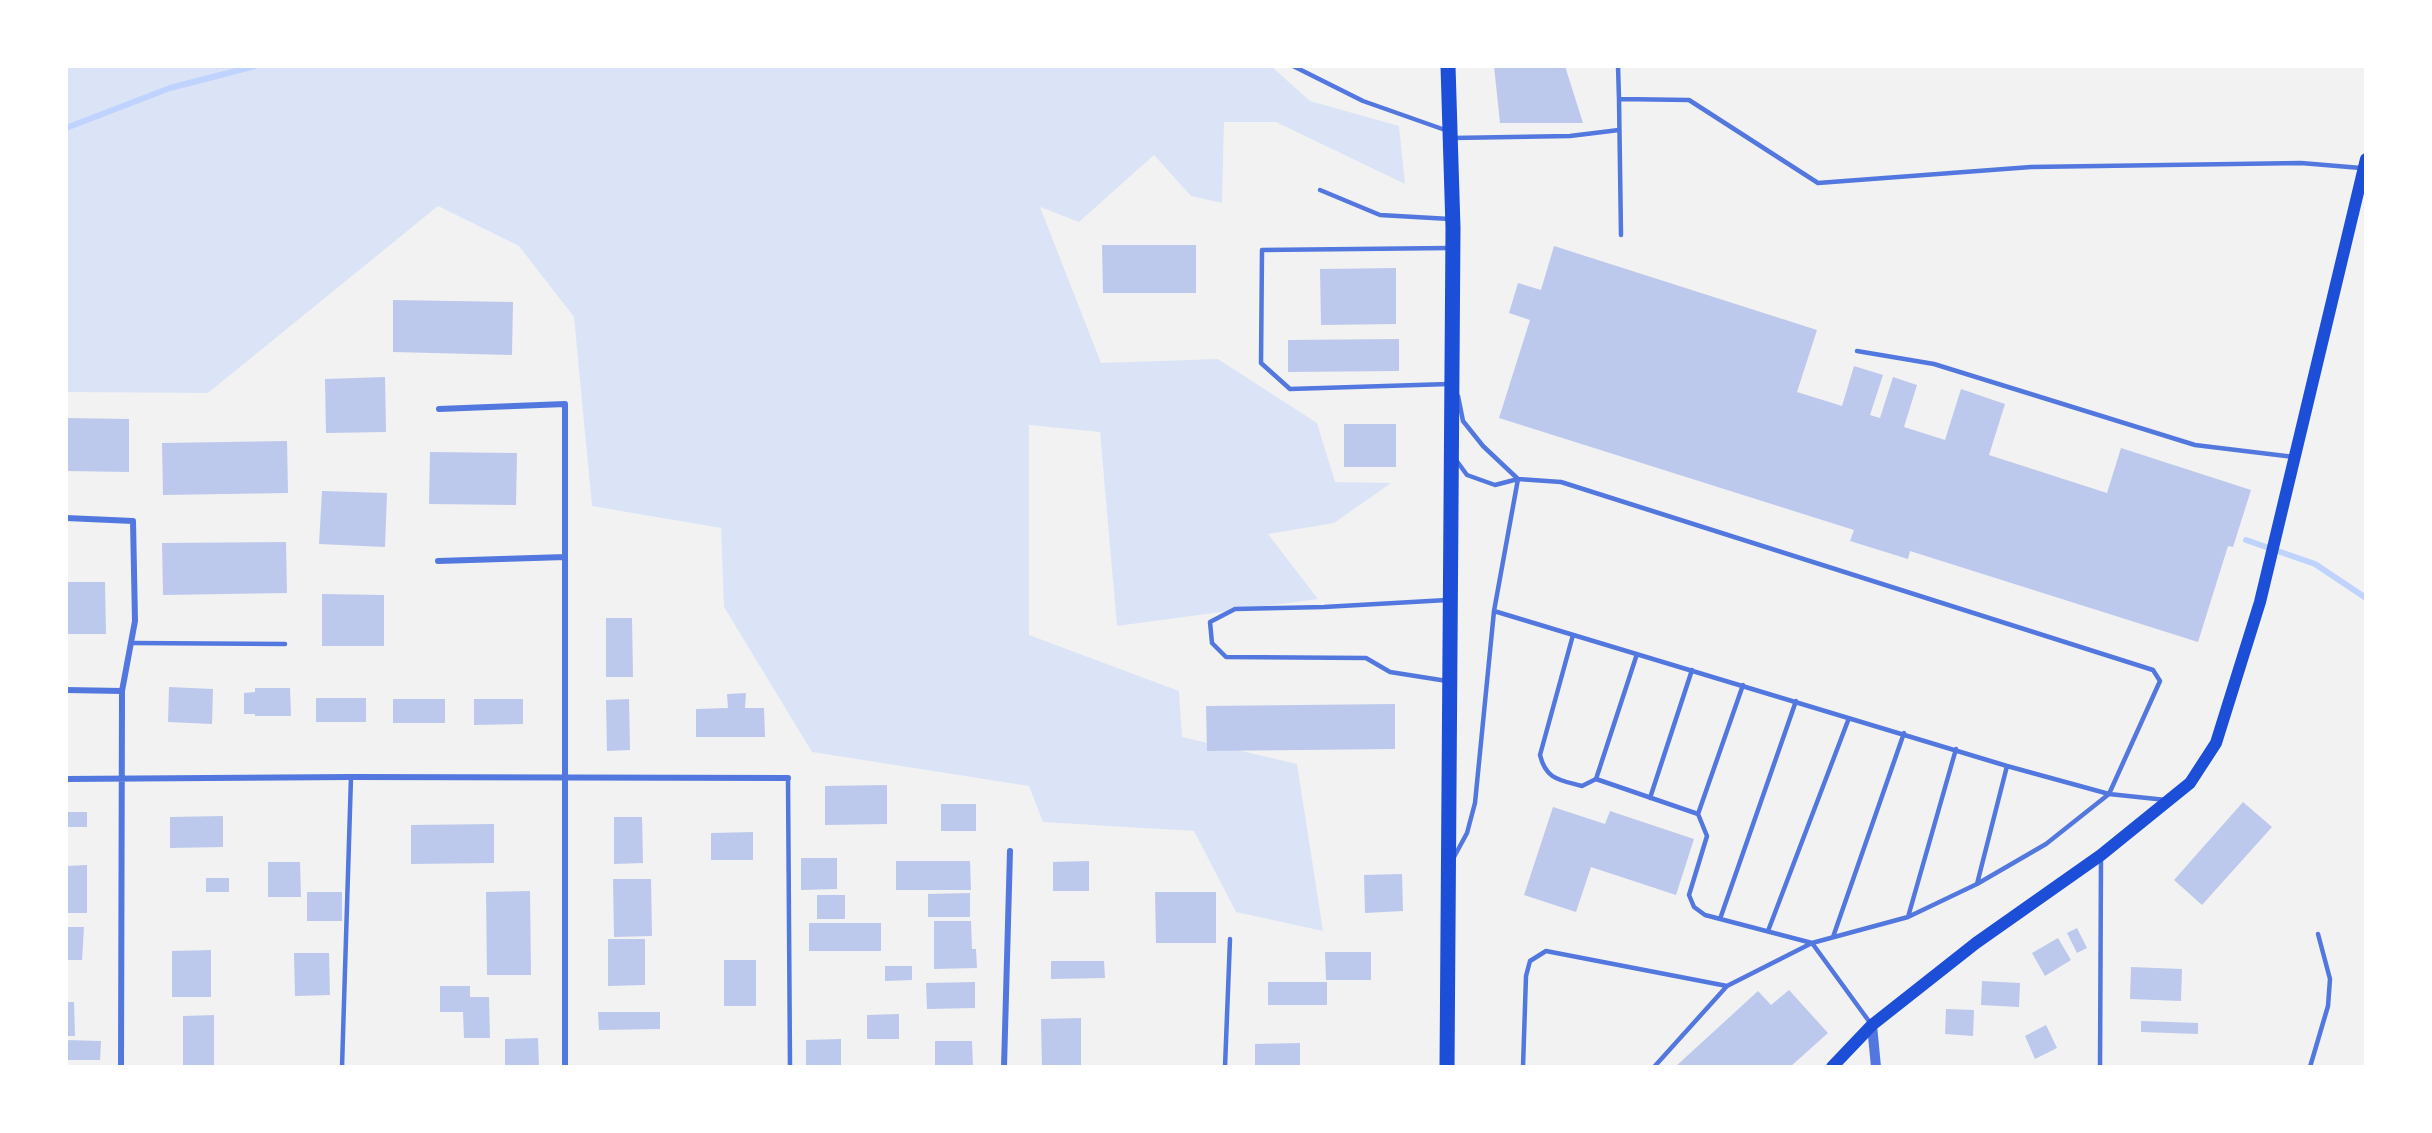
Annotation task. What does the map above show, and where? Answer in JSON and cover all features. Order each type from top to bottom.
[{"type":"main road","points":[[1447,1067],[1453,248],[1448,66]]},
{"type":"main road","points":[[1832,1067],[1872,1025],[1976,944],[2101,855],[2190,783],[2216,742],[2260,602],[2365,164]]},
{"type":"street","points":[[439,409],[565,404],[565,1067]]},
{"type":"street","points":[[66,518],[133,521],[135,621],[122,691],[121,1067]]},
{"type":"street","points":[[438,561],[565,557]]},
{"type":"street","points":[[66,690],[122,691]]},
{"type":"street","points":[[66,779],[788,778]]},
{"type":"street","points":[[1004,1067],[1010,851]]},
{"type":"street","points":[[1872,1025],[1876,1067]]},
{"type":"lane","points":[[1293,66],[1363,101],[1450,135],[1570,136],[1619,130]]},
{"type":"lane","points":[[1618,66],[1621,235]]},
{"type":"lane","points":[[1618,99],[1689,100],[1818,183],[2031,167],[2365,164]]},
{"type":"lane","points":[[1320,190],[1380,215],[1453,224]]},
{"type":"lane","points":[[1453,248],[1262,250],[1261,363],[1290,389],[1452,376],[1463,421],[1483,446],[1518,479]]},
{"type":"lane","points":[[1857,351],[1934,364],[2195,445],[2294,457]]},
{"type":"lane","points":[[1450,453],[1467,475],[1495,485],[1518,479],[1561,482],[2153,670],[2160,681],[2109,794],[2046,844],[1977,884],[1908,917],[1812,943],[1727,986],[1654,1067]]},
{"type":"lane","points":[[1448,868],[1467,833],[1475,803],[1494,611],[1518,479]]},
{"type":"lane","points":[[1449,681],[1390,672],[1366,658],[1226,657],[1212,644],[1210,622],[1235,609],[1450,600]]},
{"type":"lane","points":[[1494,611],[2007,766],[2109,794],[2168,801]]},
{"type":"lane","points":[[1573,635],[1540,755],[1543,767],[1553,778],[1582,786],[1596,779],[1637,654]]},
{"type":"lane","points":[[132,643],[285,644]]},
{"type":"lane","points":[[1650,798],[1692,670]]},
{"type":"lane","points":[[1743,685],[1698,814],[1707,837],[1689,895],[1694,907],[1705,915],[1812,943],[1872,1025]]},
{"type":"lane","points":[[1720,919],[1796,701]]},
{"type":"lane","points":[[1768,931],[1849,718]]},
{"type":"lane","points":[[1833,937],[1904,733]]},
{"type":"lane","points":[[1908,917],[1956,749]]},
{"type":"lane","points":[[1977,884],[2007,766]]},
{"type":"lane","points":[[342,1067],[351,777]]},
{"type":"lane","points":[[788,778],[790,1067]]},
{"type":"lane","points":[[1596,779],[1698,814]]},
{"type":"lane","points":[[2100,1067],[2101,855]]},
{"type":"lane","points":[[2310,1067],[2328,1006],[2330,979],[2318,934]]},
{"type":"lane","points":[[1225,1067],[1230,939]]},
{"type":"lane","points":[[1523,1067],[1526,976],[1530,961],[1546,951],[1727,986]]},
{"type":"shaded area","points":[[66,66],[1271,66],[1310,101],[1399,126],[1405,184],[1276,122],[1224,122],[1222,203],[1191,196],[1154,155],[1079,222],[1040,207],[1101,363],[1218,359],[1317,423],[1335,482],[1391,483],[1334,523],[1268,534],[1318,599],[1117,626],[1100,432],[1029,425],[1029,635],[1179,691],[1182,737],[1297,764],[1323,931],[1236,912],[1194,831],[1043,822],[1029,786],[812,752],[724,607],[721,528],[592,506],[574,317],[519,246],[438,206],[208,393],[66,392]]},
{"type":"building","points":[[1494,66],[1565,66],[1583,123],[1500,123]]},
{"type":"building","points":[[1102,245],[1196,245],[1196,293],[1103,293]]},
{"type":"building","points":[[1554,246],[1817,330],[1797,392],[1842,406],[1854,366],[1883,375],[1870,415],[1880,418],[1893,377],[1917,385],[1904,427],[1945,440],[1961,389],[2005,404],[1989,455],[2107,493],[2121,448],[2251,490],[2233,547],[2228,546],[2198,642],[1910,551],[1908,559],[1850,541],[1854,530],[1499,418],[1530,320],[1509,313],[1518,283],[1541,290]]},
{"type":"building","points":[[1396,268],[1396,324],[1321,325],[1320,269]]},
{"type":"building","points":[[393,300],[513,302],[512,355],[393,352]]},
{"type":"building","points":[[1399,339],[1399,371],[1288,372],[1288,340]]},
{"type":"building","points":[[385,377],[386,432],[326,433],[325,379]]},
{"type":"building","points":[[66,418],[129,419],[129,472],[66,471]]},
{"type":"building","points":[[1344,424],[1396,424],[1396,467],[1344,467]]},
{"type":"building","points":[[287,441],[288,493],[163,495],[162,443]]},
{"type":"building","points":[[430,452],[517,453],[516,505],[429,504]]},
{"type":"building","points":[[322,491],[387,493],[385,547],[319,544]]},
{"type":"building","points":[[286,542],[287,593],[163,595],[162,543]]},
{"type":"building","points":[[66,582],[105,582],[106,634],[66,634]]},
{"type":"building","points":[[322,594],[384,595],[384,646],[322,646]]},
{"type":"building","points":[[606,618],[632,618],[633,677],[606,677]]},
{"type":"building","points":[[169,687],[213,689],[212,724],[168,722]]},
{"type":"building","points":[[255,688],[290,688],[291,716],[244,714],[244,693],[255,692]]},
{"type":"building","points":[[746,693],[745,708],[764,708],[765,737],[696,737],[696,709],[728,708],[727,694]]},
{"type":"building","points":[[316,698],[366,698],[366,722],[316,722]]},
{"type":"building","points":[[393,699],[445,699],[445,723],[393,723]]},
{"type":"building","points":[[474,699],[523,699],[523,724],[474,725]]},
{"type":"building","points":[[629,699],[630,750],[607,751],[606,700]]},
{"type":"building","points":[[1395,704],[1395,749],[1207,751],[1206,706]]},
{"type":"building","points":[[887,785],[887,824],[825,825],[825,786]]},
{"type":"building","points":[[2243,802],[2272,827],[2202,905],[2174,880]]},
{"type":"building","points":[[941,804],[976,804],[976,831],[941,831]]},
{"type":"building","points":[[1553,807],[1605,824],[1610,811],[1694,839],[1676,895],[1591,867],[1576,912],[1524,895]]},
{"type":"building","points":[[66,812],[87,812],[87,827],[66,827]]},
{"type":"building","points":[[223,816],[223,847],[170,848],[170,817]]},
{"type":"building","points":[[614,817],[642,817],[643,863],[614,864]]},
{"type":"building","points":[[494,824],[494,863],[411,864],[411,825]]},
{"type":"building","points":[[753,832],[753,860],[711,860],[711,833]]},
{"type":"building","points":[[801,858],[837,858],[837,889],[801,890]]},
{"type":"building","points":[[896,861],[970,861],[971,890],[896,890]]},
{"type":"building","points":[[1089,861],[1089,891],[1053,891],[1053,862]]},
{"type":"building","points":[[268,862],[300,862],[301,897],[268,897]]},
{"type":"building","points":[[87,865],[87,913],[66,913],[66,866]]},
{"type":"building","points":[[1402,874],[1403,911],[1365,913],[1364,875]]},
{"type":"building","points":[[206,878],[229,878],[229,892],[206,892]]},
{"type":"building","points":[[613,879],[651,879],[652,936],[614,937]]},
{"type":"building","points":[[530,891],[531,975],[487,975],[486,892]]},
{"type":"building","points":[[307,892],[342,892],[342,921],[307,921]]},
{"type":"building","points":[[1155,892],[1216,892],[1216,943],[1156,943]]},
{"type":"building","points":[[970,893],[970,917],[928,917],[928,894]]},
{"type":"building","points":[[817,895],[845,895],[845,919],[817,919]]},
{"type":"building","points":[[934,921],[971,921],[972,949],[976,949],[977,968],[934,969]]},
{"type":"building","points":[[809,923],[881,923],[881,951],[809,951]]},
{"type":"building","points":[[66,927],[84,927],[82,960],[66,960]]},
{"type":"building","points":[[2077,928],[2087,948],[2077,953],[2067,933]]},
{"type":"building","points":[[2058,938],[2071,960],[2045,976],[2032,953]]},
{"type":"building","points":[[608,939],[645,939],[645,985],[608,986]]},
{"type":"building","points":[[211,950],[211,997],[172,997],[172,951]]},
{"type":"building","points":[[1325,952],[1371,952],[1371,980],[1326,980]]},
{"type":"building","points":[[294,953],[329,953],[330,995],[295,996]]},
{"type":"building","points":[[724,960],[756,960],[756,1006],[724,1006]]},
{"type":"building","points":[[1051,961],[1104,961],[1105,978],[1051,979]]},
{"type":"building","points":[[885,966],[912,966],[912,980],[885,981]]},
{"type":"building","points":[[2131,967],[2182,969],[2181,1001],[2130,999]]},
{"type":"building","points":[[1982,981],[2020,983],[2019,1007],[1981,1005]]},
{"type":"building","points":[[975,982],[975,1008],[927,1009],[926,983]]},
{"type":"building","points":[[1268,982],[1327,982],[1327,1005],[1268,1005]]},
{"type":"building","points":[[440,986],[470,986],[470,997],[489,997],[490,1038],[464,1038],[463,1012],[440,1012]]},
{"type":"building","points":[[1789,990],[1828,1033],[1790,1067],[1675,1067],[1758,991],[1771,1005]]},
{"type":"building","points":[[66,1002],[74,1002],[75,1036],[66,1036]]},
{"type":"building","points":[[1946,1009],[1974,1010],[1973,1036],[1945,1034]]},
{"type":"building","points":[[598,1012],[660,1012],[660,1029],[599,1030]]},
{"type":"building","points":[[899,1014],[899,1039],[867,1039],[867,1015]]},
{"type":"building","points":[[214,1015],[214,1067],[183,1067],[183,1016]]},
{"type":"building","points":[[1081,1018],[1081,1067],[1042,1067],[1041,1019]]},
{"type":"building","points":[[2141,1021],[2198,1023],[2198,1034],[2141,1032]]},
{"type":"building","points":[[2046,1025],[2057,1048],[2035,1059],[2025,1036]]},
{"type":"building","points":[[538,1038],[539,1067],[505,1067],[505,1039]]},
{"type":"building","points":[[841,1039],[841,1067],[806,1067],[806,1040]]},
{"type":"building","points":[[66,1040],[101,1041],[100,1060],[66,1060]]},
{"type":"building","points":[[935,1041],[972,1041],[973,1067],[935,1067]]},
{"type":"building","points":[[1300,1043],[1300,1067],[1255,1067],[1255,1044]]},
{"type":"waterway","points":[[66,128],[170,88],[255,66]]},
{"type":"waterway","points":[[2246,540],[2315,564],[2366,598]]}]
